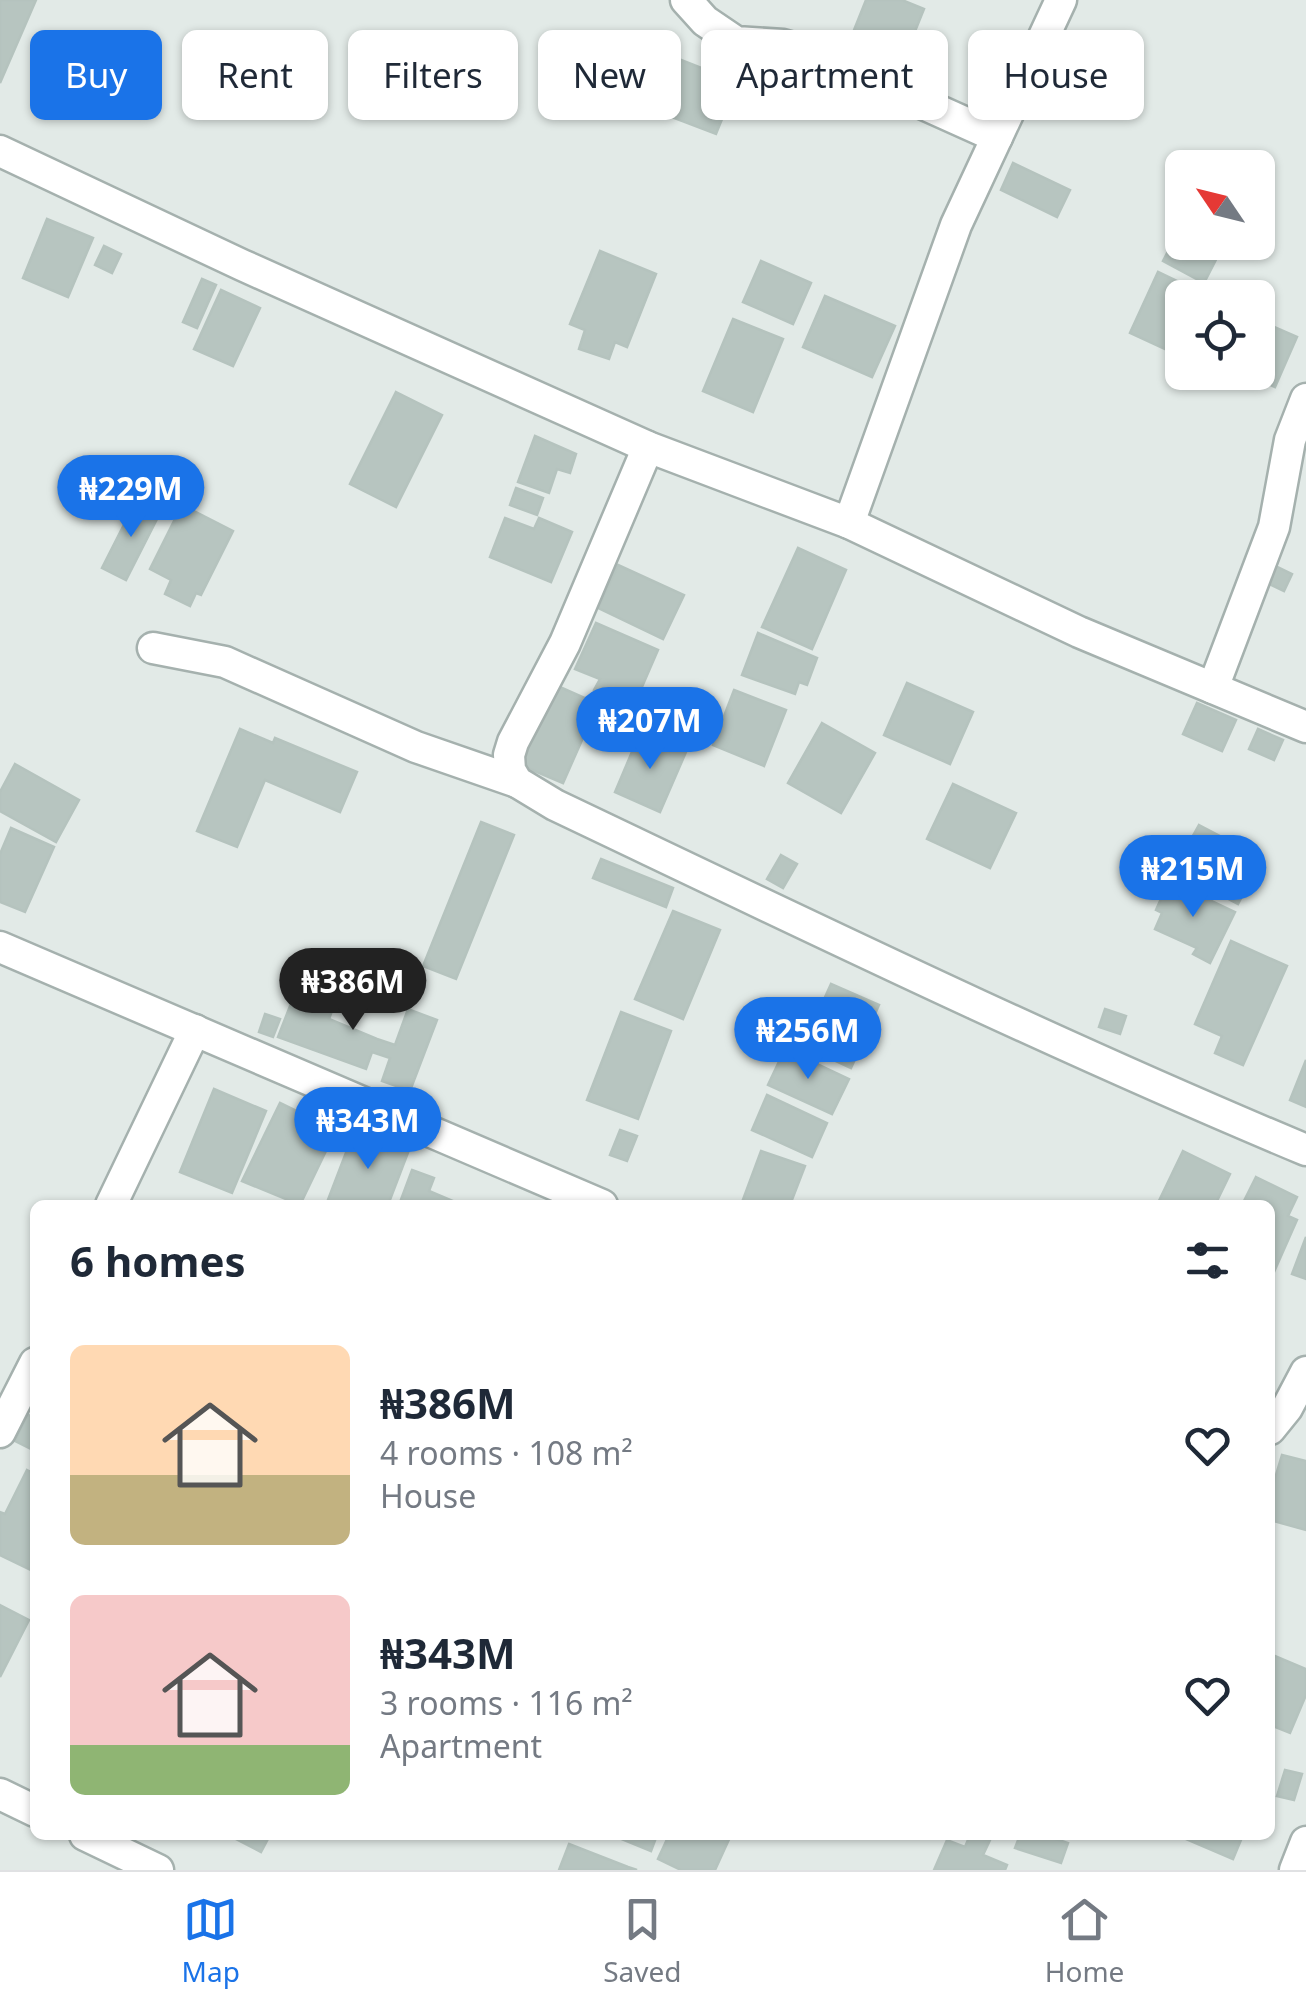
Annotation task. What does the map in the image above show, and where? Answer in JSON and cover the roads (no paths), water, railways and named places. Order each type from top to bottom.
[{"type":"street","points":[[686,0],[705,22],[736,42],[783,45],[808,52],[997,137]]},
{"type":"street","points":[[849,524],[956,225],[1061,0]]},
{"type":"street","points":[[0,151],[209,250],[648,447],[849,524],[1079,632],[1306,726]]},
{"type":"street","points":[[1214,688],[1274,527],[1290,440],[1306,399]]},
{"type":"street","points":[[517,782],[510,770],[513,742],[565,643],[648,447]]},
{"type":"street","points":[[153,648],[226,662],[416,746],[517,782],[555,804],[941,988],[1205,1110],[1306,1150]]},
{"type":"street","points":[[0,947],[590,1200]]},
{"type":"street","points":[[113,1200],[195,1030]]},
{"type":"street","points":[[1275,1423],[1306,1372]]},
{"type":"street","points":[[0,1432],[30,1380]]},
{"type":"street","points":[[0,1794],[30,1809]]},
{"type":"street","points":[[95,1840],[158,1870]]},
{"type":"street","points":[[1295,1870],[1306,1842]]}]
